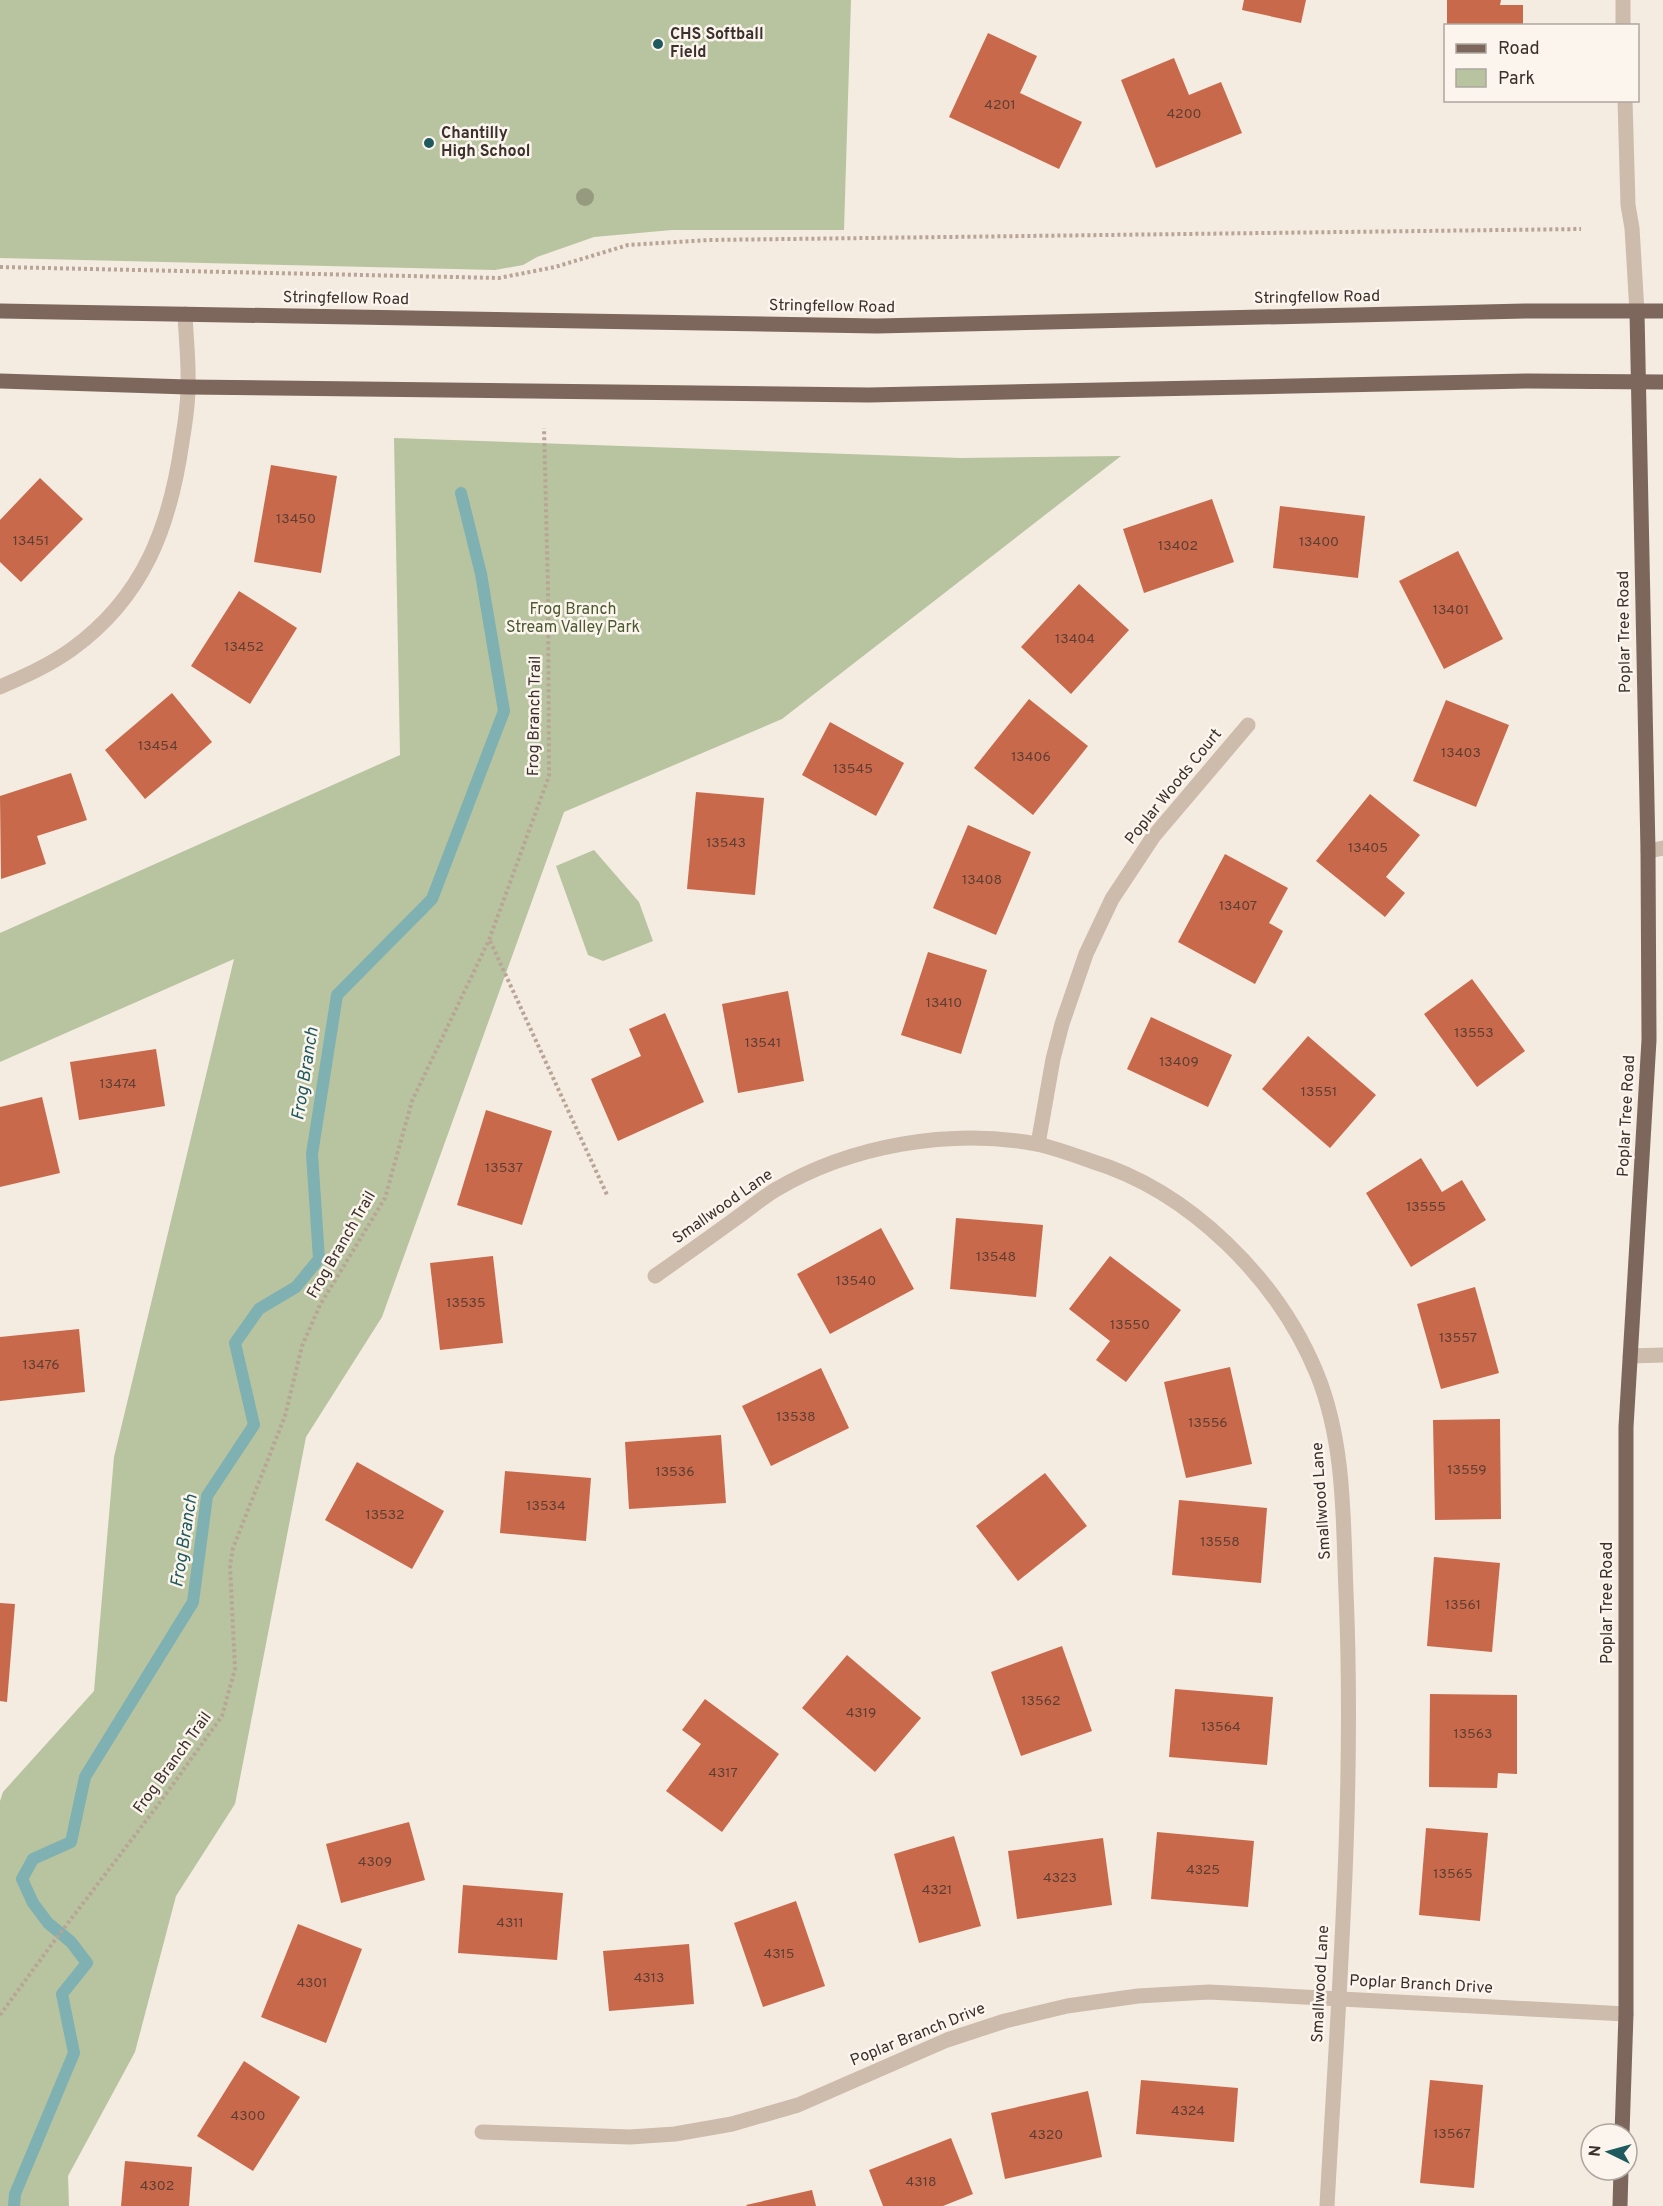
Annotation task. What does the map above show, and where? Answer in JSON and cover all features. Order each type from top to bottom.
[{"type":"main road","name":"Stringfellow Road","points":[[0,311],[877,326],[1525,311],[1663,311]]},
{"type":"main road","name":"Poplar Tree Road","points":[[1622,2122],[1626,2013],[1626,1427],[1649,1040],[1655,849],[1637,312]]},
{"type":"main road","points":[[0,381],[188,387],[869,395],[1527,381],[1663,382]]},
{"type":"main road","points":[[1620,2206],[1621,2182]]},
{"type":"street","points":[[1623,0],[1623,24]]},
{"type":"street","name":"Poplar Tree Road","points":[[1625,102],[1628,206],[1632,228],[1637,312]]},
{"type":"street","points":[[0,687],[36,671],[73,648],[103,622],[130,592],[151,556],[166,522],[176,484],[188,387],[185,314]]},
{"type":"street","name":"Poplar Woods Court","points":[[1038,1144],[1053,1059],[1062,1024],[1086,954],[1112,899],[1153,837],[1248,725]]},
{"type":"street","name":"Smallwood Lane","points":[[656,1276],[775,1190],[823,1166],[877,1149],[936,1139],[993,1139],[1038,1144],[1109,1166],[1171,1199],[1217,1234],[1257,1275],[1291,1322],[1317,1375],[1334,1431],[1341,1474],[1348,1639],[1348,1798],[1327,2206]]},
{"type":"street","points":[[1630,1356],[1663,1355]]},
{"type":"street","name":"Poplar Branch Drive","points":[[482,2132],[630,2137],[675,2134],[732,2124],[798,2105],[947,2040],[1005,2021],[1067,2006],[1138,1996],[1209,1992],[1626,2013]]},
{"type":"path","points":[[0,267],[499,278],[555,267],[628,245],[709,240],[1581,229]]},
{"type":"path","name":"Frog Branch Trail","points":[[0,2015],[222,1716],[235,1669],[230,1565],[233,1548],[285,1416],[303,1346],[320,1305],[385,1198],[412,1101],[489,940],[549,777],[544,428]]},
{"type":"path","points":[[489,940],[608,1197]]},
{"type":"green space","name":"Chantilly High School","points":[[0,0],[851,0],[844,230],[672,230],[594,237],[537,257],[523,265],[495,270],[0,258]]},
{"type":"green space","name":"Frog Branch Stream Valley Park","points":[[394,438],[961,458],[1121,456],[782,719],[564,812],[382,1317],[306,1437],[235,1804],[176,1896],[135,2052],[68,2176],[69,2206],[0,2206],[0,1801],[3,1792],[94,1691],[114,1457],[234,959],[0,1062],[0,933],[400,755]]},
{"type":"green space","points":[[594,850],[639,902],[653,941],[603,961],[588,955],[556,866]]},
{"type":"building","points":[[1244,0],[1306,0],[1301,23],[1242,10]]},
{"type":"building","points":[[1447,0],[1501,0],[1500,5],[1523,5],[1523,24],[1447,24]]},
{"type":"building","points":[[988,33],[1037,56],[1020,93],[1082,122],[1059,169],[949,117]]},
{"type":"building","points":[[1174,58],[1189,95],[1221,82],[1242,133],[1156,168],[1121,80]]},
{"type":"building","points":[[271,465],[337,476],[321,573],[254,562]]},
{"type":"building","points":[[40,478],[83,519],[21,582],[0,562],[0,520]]},
{"type":"building","points":[[1212,499],[1234,562],[1144,593],[1123,529]]},
{"type":"building","points":[[1280,506],[1365,516],[1358,578],[1273,568]]},
{"type":"building","points":[[1458,551],[1503,639],[1444,669],[1399,581]]},
{"type":"building","points":[[1079,584],[1129,630],[1071,694],[1021,647]]},
{"type":"building","points":[[239,591],[297,628],[250,704],[191,666]]},
{"type":"building","points":[[172,693],[212,742],[145,799],[105,750]]},
{"type":"building","points":[[1029,699],[1088,746],[1033,815],[974,768]]},
{"type":"building","points":[[1446,700],[1509,725],[1476,807],[1413,781]]},
{"type":"building","points":[[830,722],[904,763],[876,816],[802,775]]},
{"type":"building","points":[[71,773],[87,820],[37,836],[46,864],[1,879],[0,796]]},
{"type":"building","points":[[696,792],[764,798],[755,895],[687,889]]},
{"type":"building","points":[[1370,794],[1420,835],[1386,877],[1405,893],[1385,917],[1316,861]]},
{"type":"building","points":[[968,825],[1031,852],[996,935],[933,908]]},
{"type":"building","points":[[1225,854],[1288,888],[1269,923],[1283,931],[1255,984],[1178,942]]},
{"type":"building","points":[[928,952],[987,970],[961,1054],[901,1035]]},
{"type":"building","points":[[1472,979],[1525,1051],[1477,1087],[1424,1014]]},
{"type":"building","points":[[788,991],[804,1081],[738,1093],[722,1004]]},
{"type":"building","points":[[665,1013],[704,1102],[618,1141],[591,1079],[641,1056],[629,1029]]},
{"type":"building","points":[[1151,1017],[1232,1055],[1208,1107],[1127,1069]]},
{"type":"building","points":[[1308,1036],[1376,1095],[1330,1148],[1262,1089]]},
{"type":"building","points":[[156,1049],[165,1106],[79,1120],[70,1062]]},
{"type":"building","points":[[42,1097],[60,1173],[0,1187],[0,1107]]},
{"type":"building","points":[[486,1110],[552,1131],[522,1225],[457,1205]]},
{"type":"building","points":[[1421,1158],[1442,1192],[1462,1180],[1486,1220],[1411,1267],[1366,1193]]},
{"type":"building","points":[[956,1218],[1043,1225],[1036,1297],[950,1289]]},
{"type":"building","points":[[881,1228],[914,1289],[830,1334],[797,1274]]},
{"type":"building","points":[[493,1256],[503,1343],[440,1350],[430,1263]]},
{"type":"building","points":[[1110,1256],[1181,1310],[1126,1382],[1096,1360],[1110,1341],[1069,1309]]},
{"type":"building","points":[[1475,1287],[1499,1373],[1441,1389],[1417,1304]]},
{"type":"building","points":[[79,1329],[85,1392],[0,1401],[0,1337]]},
{"type":"building","points":[[1230,1367],[1252,1464],[1186,1478],[1164,1382]]},
{"type":"building","points":[[821,1368],[849,1428],[771,1466],[742,1406]]},
{"type":"building","points":[[1500,1419],[1501,1519],[1435,1520],[1433,1420]]},
{"type":"building","points":[[721,1435],[726,1503],[629,1509],[625,1442]]},
{"type":"building","points":[[357,1462],[444,1511],[412,1569],[325,1520]]},
{"type":"building","points":[[505,1471],[591,1478],[586,1541],[500,1533]]},
{"type":"building","points":[[1045,1473],[1087,1526],[1018,1581],[976,1526]]},
{"type":"building","points":[[1179,1500],[1267,1508],[1261,1583],[1172,1575]]},
{"type":"building","points":[[1434,1557],[1500,1563],[1492,1652],[1427,1646]]},
{"type":"building","points":[[0,1603],[15,1604],[7,1702],[0,1701]]},
{"type":"building","points":[[1062,1646],[1092,1731],[1021,1756],[991,1672]]},
{"type":"building","points":[[847,1655],[921,1718],[875,1772],[802,1708]]},
{"type":"building","points":[[1175,1689],[1273,1697],[1267,1765],[1169,1757]]},
{"type":"building","points":[[1430,1694],[1517,1695],[1517,1774],[1498,1773],[1497,1788],[1429,1787]]},
{"type":"building","points":[[705,1699],[779,1754],[722,1832],[666,1791],[701,1744],[682,1730]]},
{"type":"building","points":[[409,1822],[425,1880],[341,1903],[326,1844]]},
{"type":"building","points":[[1426,1828],[1488,1833],[1480,1921],[1419,1915]]},
{"type":"building","points":[[1157,1832],[1254,1841],[1248,1907],[1151,1899]]},
{"type":"building","points":[[954,1836],[981,1926],[919,1943],[894,1854]]},
{"type":"building","points":[[1103,1838],[1112,1905],[1017,1919],[1008,1851]]},
{"type":"building","points":[[463,1885],[563,1893],[557,1960],[458,1953]]},
{"type":"building","points":[[796,1901],[825,1986],[763,2007],[734,1923]]},
{"type":"building","points":[[298,1924],[362,1949],[326,2043],[261,2017]]},
{"type":"building","points":[[689,1944],[694,2004],[609,2011],[603,1951]]},
{"type":"building","points":[[244,2061],[300,2097],[253,2171],[197,2136]]},
{"type":"building","points":[[1141,2080],[1238,2088],[1234,2142],[1136,2134]]},
{"type":"building","points":[[1430,2080],[1483,2085],[1474,2188],[1420,2183]]},
{"type":"building","points":[[1088,2091],[1102,2157],[1005,2179],[991,2113]]},
{"type":"building","points":[[951,2138],[973,2194],[943,2206],[883,2206],[869,2170]]},
{"type":"building","points":[[125,2161],[192,2167],[189,2206],[121,2206]]},
{"type":"building","points":[[812,2190],[816,2206],[746,2205]]},
{"type":"waterway","name":"Frog Branch","points":[[14,2206],[15,2194],[74,2053],[62,1994],[87,1963],[71,1942],[48,1923],[33,1903],[22,1879],[33,1859],[71,1842],[85,1777],[193,1602],[207,1496],[254,1425],[235,1343],[259,1309],[296,1287],[319,1259],[312,1154],[337,995],[432,899],[504,711],[481,574],[461,493]]},
{"type":"place","name":"CHS Softball Field","points":[[658,44]]},
{"type":"place","name":"Chantilly High School","points":[[429,143]]}]
